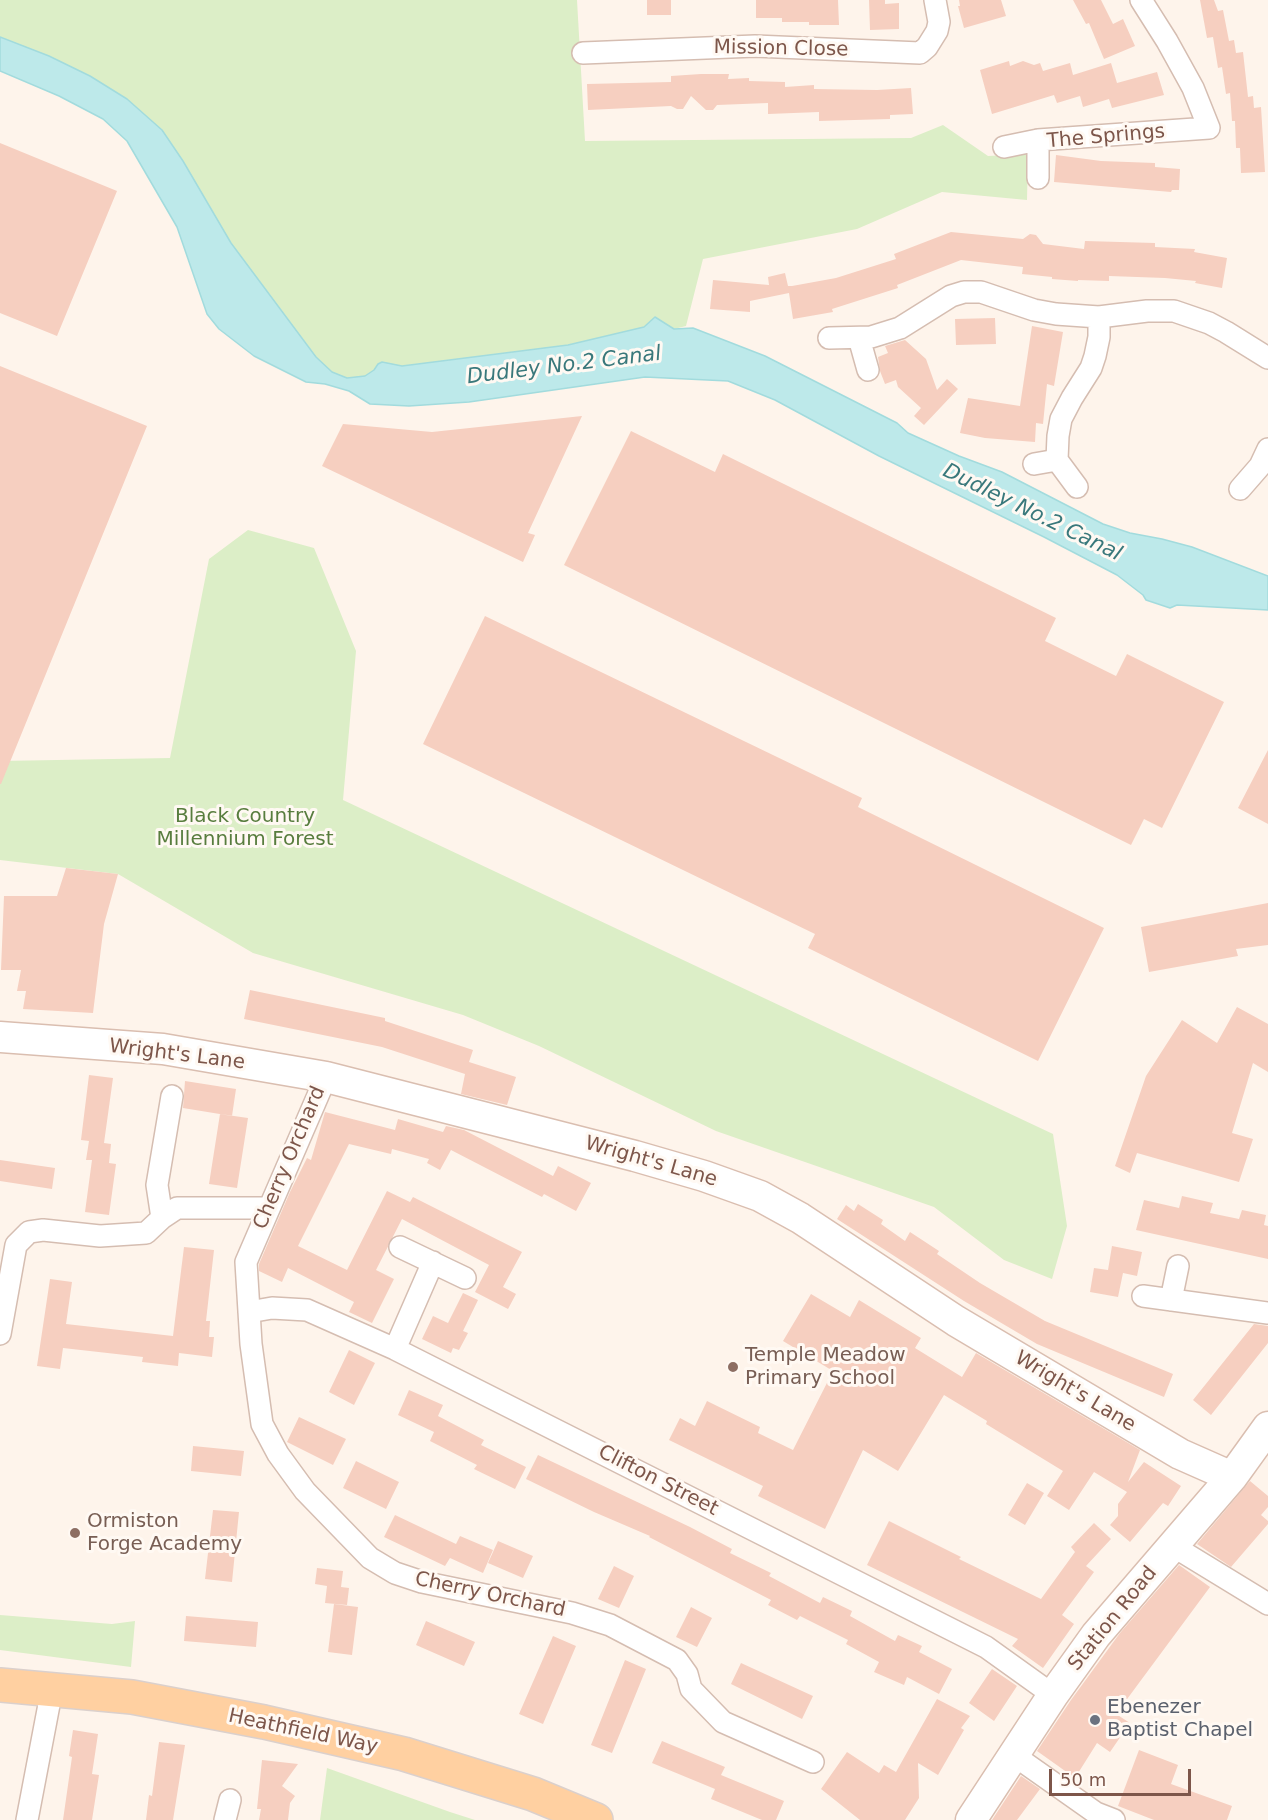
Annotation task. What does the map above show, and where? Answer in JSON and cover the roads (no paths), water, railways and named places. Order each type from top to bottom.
[{"type":"main road","name":"Heathfield Way","points":[[0,1685],[132,1697],[230,1715],[404,1754],[533,1794],[596,1820]]},
{"type":"street","name":"Mission Close","points":[[583,53],[755,46],[920,53],[927,48],[937,31],[939,22],[935,0]]},
{"type":"street","name":"The Springs","points":[[1038,178],[1038,140],[1209,128],[1193,88],[1141,0]]},
{"type":"street","points":[[1004,147],[1038,140]]},
{"type":"street","points":[[829,338],[871,337],[900,328],[938,303],[964,292],[981,292],[1034,310],[1099,317],[1147,311],[1174,311],[1209,323],[1268,358]]},
{"type":"street","points":[[1077,488],[1057,460],[1058,436],[1061,419],[1091,368],[1099,337],[1099,317]]},
{"type":"street","points":[[859,338],[868,370]]},
{"type":"street","points":[[1034,464],[1057,460]]},
{"type":"street","points":[[1240,489],[1265,462]]},
{"type":"street","name":"Wright's Lane","points":[[0,1037],[163,1049],[326,1077],[635,1156],[704,1176],[760,1196],[800,1218],[956,1321],[1180,1454],[1232,1477]]},
{"type":"street","name":"Cherry Orchard","points":[[326,1077],[246,1262],[251,1344],[262,1424],[279,1454],[305,1491],[370,1558],[395,1573],[422,1582],[572,1613],[610,1625],[677,1660],[687,1674],[691,1689],[723,1722],[813,1762]]},
{"type":"street","points":[[162,1218],[157,1185],[172,1095]]},
{"type":"street","points":[[0,1334],[16,1245],[29,1232],[43,1230],[100,1236],[146,1233],[177,1208],[268,1208]]},
{"type":"street","points":[[400,1247],[465,1278]]},
{"type":"street","points":[[394,1349],[434,1262]]},
{"type":"street","points":[[1171,1300],[1178,1266]]},
{"type":"street","points":[[1143,1296],[1268,1313]]},
{"type":"street","name":"Clifton Street","points":[[249,1312],[272,1308],[307,1310],[394,1349],[986,1647],[1053,1695]]},
{"type":"street","name":"Station Road","points":[[971,1820],[1053,1695],[1096,1635],[1232,1477],[1268,1427]]},
{"type":"street","points":[[1173,1546],[1268,1604]]},
{"type":"street","points":[[27,1820],[52,1689]]},
{"type":"street","points":[[1015,1756],[1096,1813],[1114,1820]]},
{"type":"water","name":"Dudley No.2 Canal","points":[[0,37],[49,56],[90,76],[127,99],[162,130],[231,243],[316,357],[332,372],[347,378],[365,376],[382,362],[402,366],[568,345],[644,327],[655,317],[674,329],[693,328],[765,356],[897,423],[908,433],[1002,472],[1103,524],[1130,533],[1192,547],[1268,576],[1268,610],[1177,605],[1170,608],[1146,600],[1143,595],[1117,575],[879,456],[775,400],[728,381],[645,377],[469,402],[409,406],[370,404],[349,391],[325,384],[306,382],[254,356],[219,329],[207,314],[177,227],[127,141],[103,119],[59,96],[0,71]]},
{"type":"place","name":"Temple Meadow Primary School","points":[[733,1367]]},
{"type":"place","name":"Ormiston Forge Academy","points":[[75,1533]]},
{"type":"place","name":"Ebenezer Baptist Chapel","points":[[1095,1720]]},
{"type":"park label","name":"Black Country Millennium Forest","points":[[245,828]]}]
